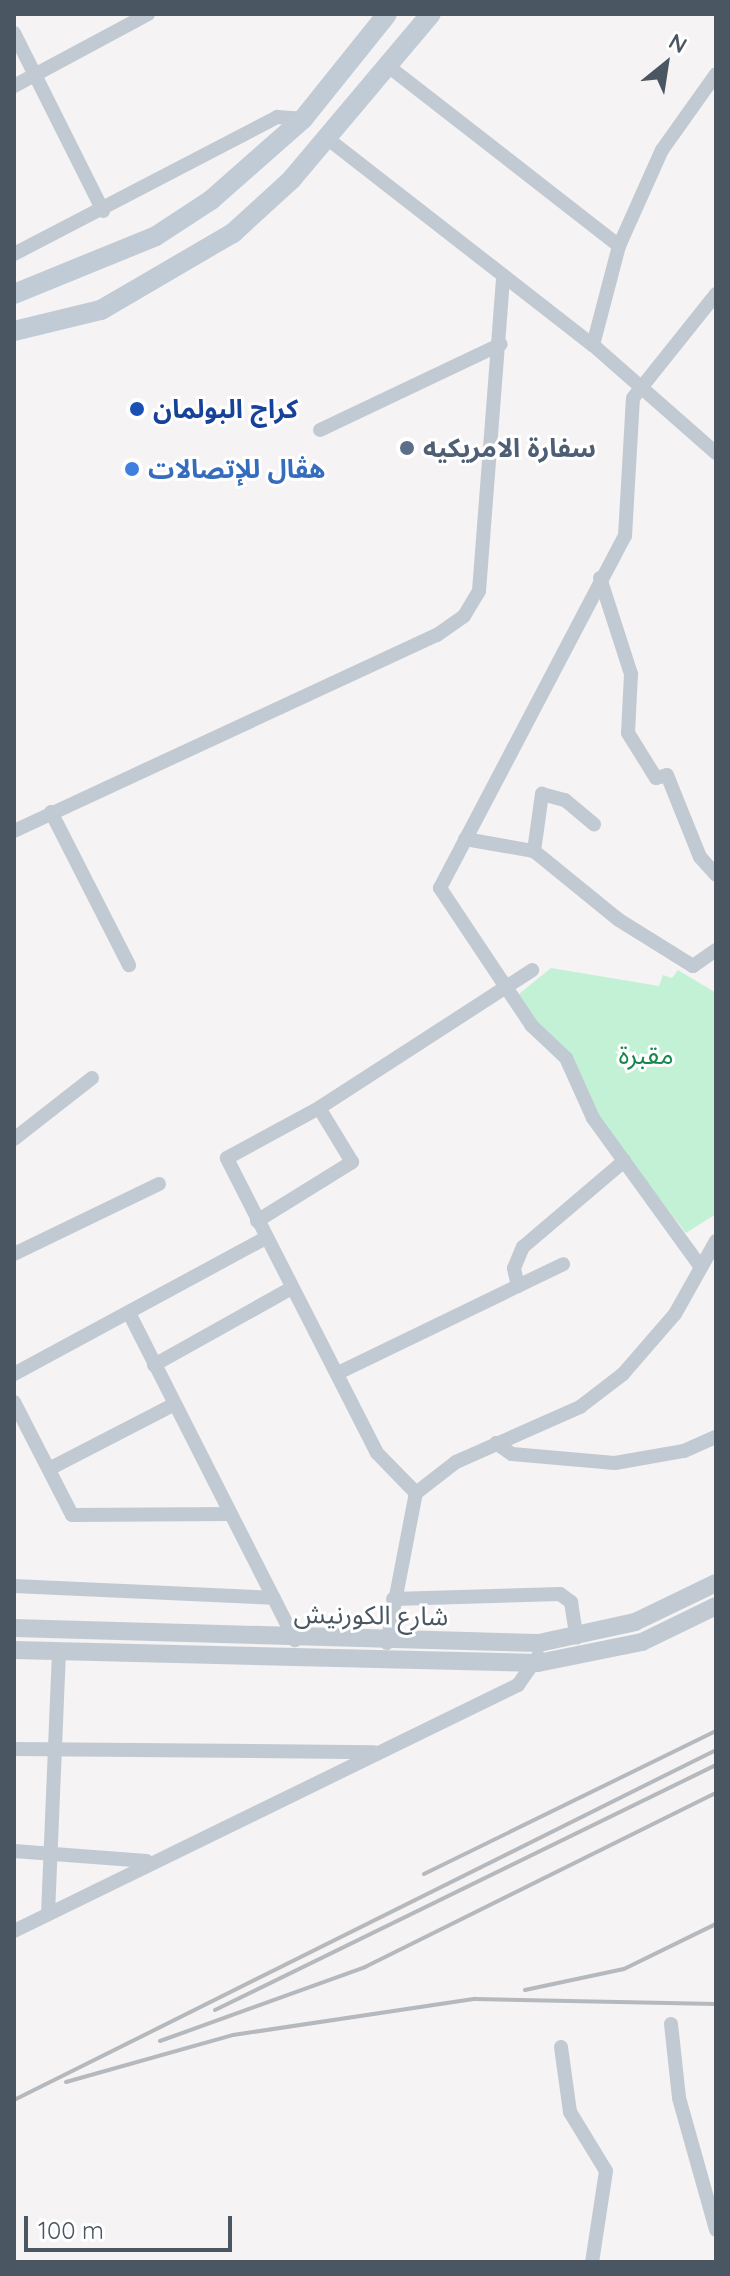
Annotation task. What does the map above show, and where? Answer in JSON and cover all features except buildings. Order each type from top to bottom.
[{"type":"main road","points":[[14,294],[156,236],[211,200],[303,119],[387,14]]},
{"type":"main road","points":[[14,331],[101,310],[233,233],[328,139],[431,14]]},
{"type":"main road","points":[[303,119],[328,139]]},
{"type":"street","points":[[14,86],[144,15]]},
{"type":"street","points":[[14,33],[103,211]]},
{"type":"street","points":[[388,66],[619,246]]},
{"type":"street","points":[[593,345],[619,246],[669,138],[716,74]]},
{"type":"street","points":[[14,254],[103,211],[277,117],[303,119]]},
{"type":"street","points":[[328,139],[503,280],[593,345],[716,453]]},
{"type":"street","points":[[14,831],[343,680],[464,616],[479,591],[501,344],[503,280]]},
{"type":"street","points":[[700,1266],[593,1118],[566,1058],[506,988],[440,888],[630,521],[629,407],[716,294]]},
{"type":"street","points":[[320,430],[501,344]]},
{"type":"street","points":[[600,578],[631,674],[628,733],[656,778],[667,775],[700,857],[716,875]]},
{"type":"street","points":[[534,851],[542,794],[565,800],[594,824]]},
{"type":"street","points":[[51,812],[129,965]]},
{"type":"street","points":[[465,839],[534,851],[619,920],[693,966],[716,950]]},
{"type":"street","points":[[416,1493],[377,1453],[227,1158],[319,1108],[532,970]]},
{"type":"street","points":[[14,1139],[92,1078]]},
{"type":"street","points":[[257,1221],[352,1162],[319,1108]]},
{"type":"street","points":[[518,1286],[514,1268],[523,1247],[624,1161]]},
{"type":"street","points":[[14,1254],[159,1184]]},
{"type":"street","points":[[14,1374],[266,1238]]},
{"type":"street","points":[[387,1643],[393,1599],[416,1493],[446,1468],[580,1407],[623,1374],[675,1314],[716,1241]]},
{"type":"street","points":[[338,1373],[563,1264]]},
{"type":"street","points":[[154,1365],[292,1288]]},
{"type":"street","points":[[129,1313],[173,1405],[295,1640]]},
{"type":"street","points":[[14,1402],[72,1515],[230,1514]]},
{"type":"street","points":[[49,1469],[173,1405]]},
{"type":"street","points":[[496,1443],[512,1454],[615,1463],[684,1451],[716,1437]]},
{"type":"street","name":"شارع الكورنيش","points":[[14,1628],[387,1643],[539,1643],[577,1638],[635,1622],[716,1583]]},
{"type":"street","points":[[14,1586],[274,1598]]},
{"type":"street","points":[[393,1599],[560,1594],[571,1602],[577,1638]]},
{"type":"street","name":"شارع الكورنيش","points":[[14,1650],[538,1663],[642,1642],[716,1606]]},
{"type":"street","points":[[14,1931],[147,1861],[518,1685],[538,1663],[539,1643]]},
{"type":"street","points":[[48,1914],[59,1651]]},
{"type":"street","points":[[14,1749],[377,1752]]},
{"type":"street","points":[[14,1851],[147,1861]]},
{"type":"street","points":[[671,2024],[679,2098],[716,2230]]},
{"type":"street","points":[[561,2047],[570,2112],[606,2171],[592,2262]]},
{"type":"green space","name":"مقبرة","points":[[551,968],[659,986],[663,975],[672,978],[678,970],[716,993],[716,1214],[686,1233],[602,1124],[519,994]]},
{"type":"railway","points":[[424,1874],[716,1731]]},
{"type":"railway","points":[[14,2100],[716,1750]]},
{"type":"railway","points":[[215,2010],[716,1765]]},
{"type":"railway","points":[[160,2041],[365,1967],[716,1793]]},
{"type":"railway","points":[[525,1990],[624,1969],[716,1924]]},
{"type":"railway","points":[[66,2082],[233,2035],[475,1999],[716,2004]]},
{"type":"place","name":"كراج البولمان","points":[[137,409]]},
{"type":"place","name":"سفارة الامريكيه","points":[[407,448]]},
{"type":"place","name":"هڤال للإتصالات","points":[[132,469]]}]
